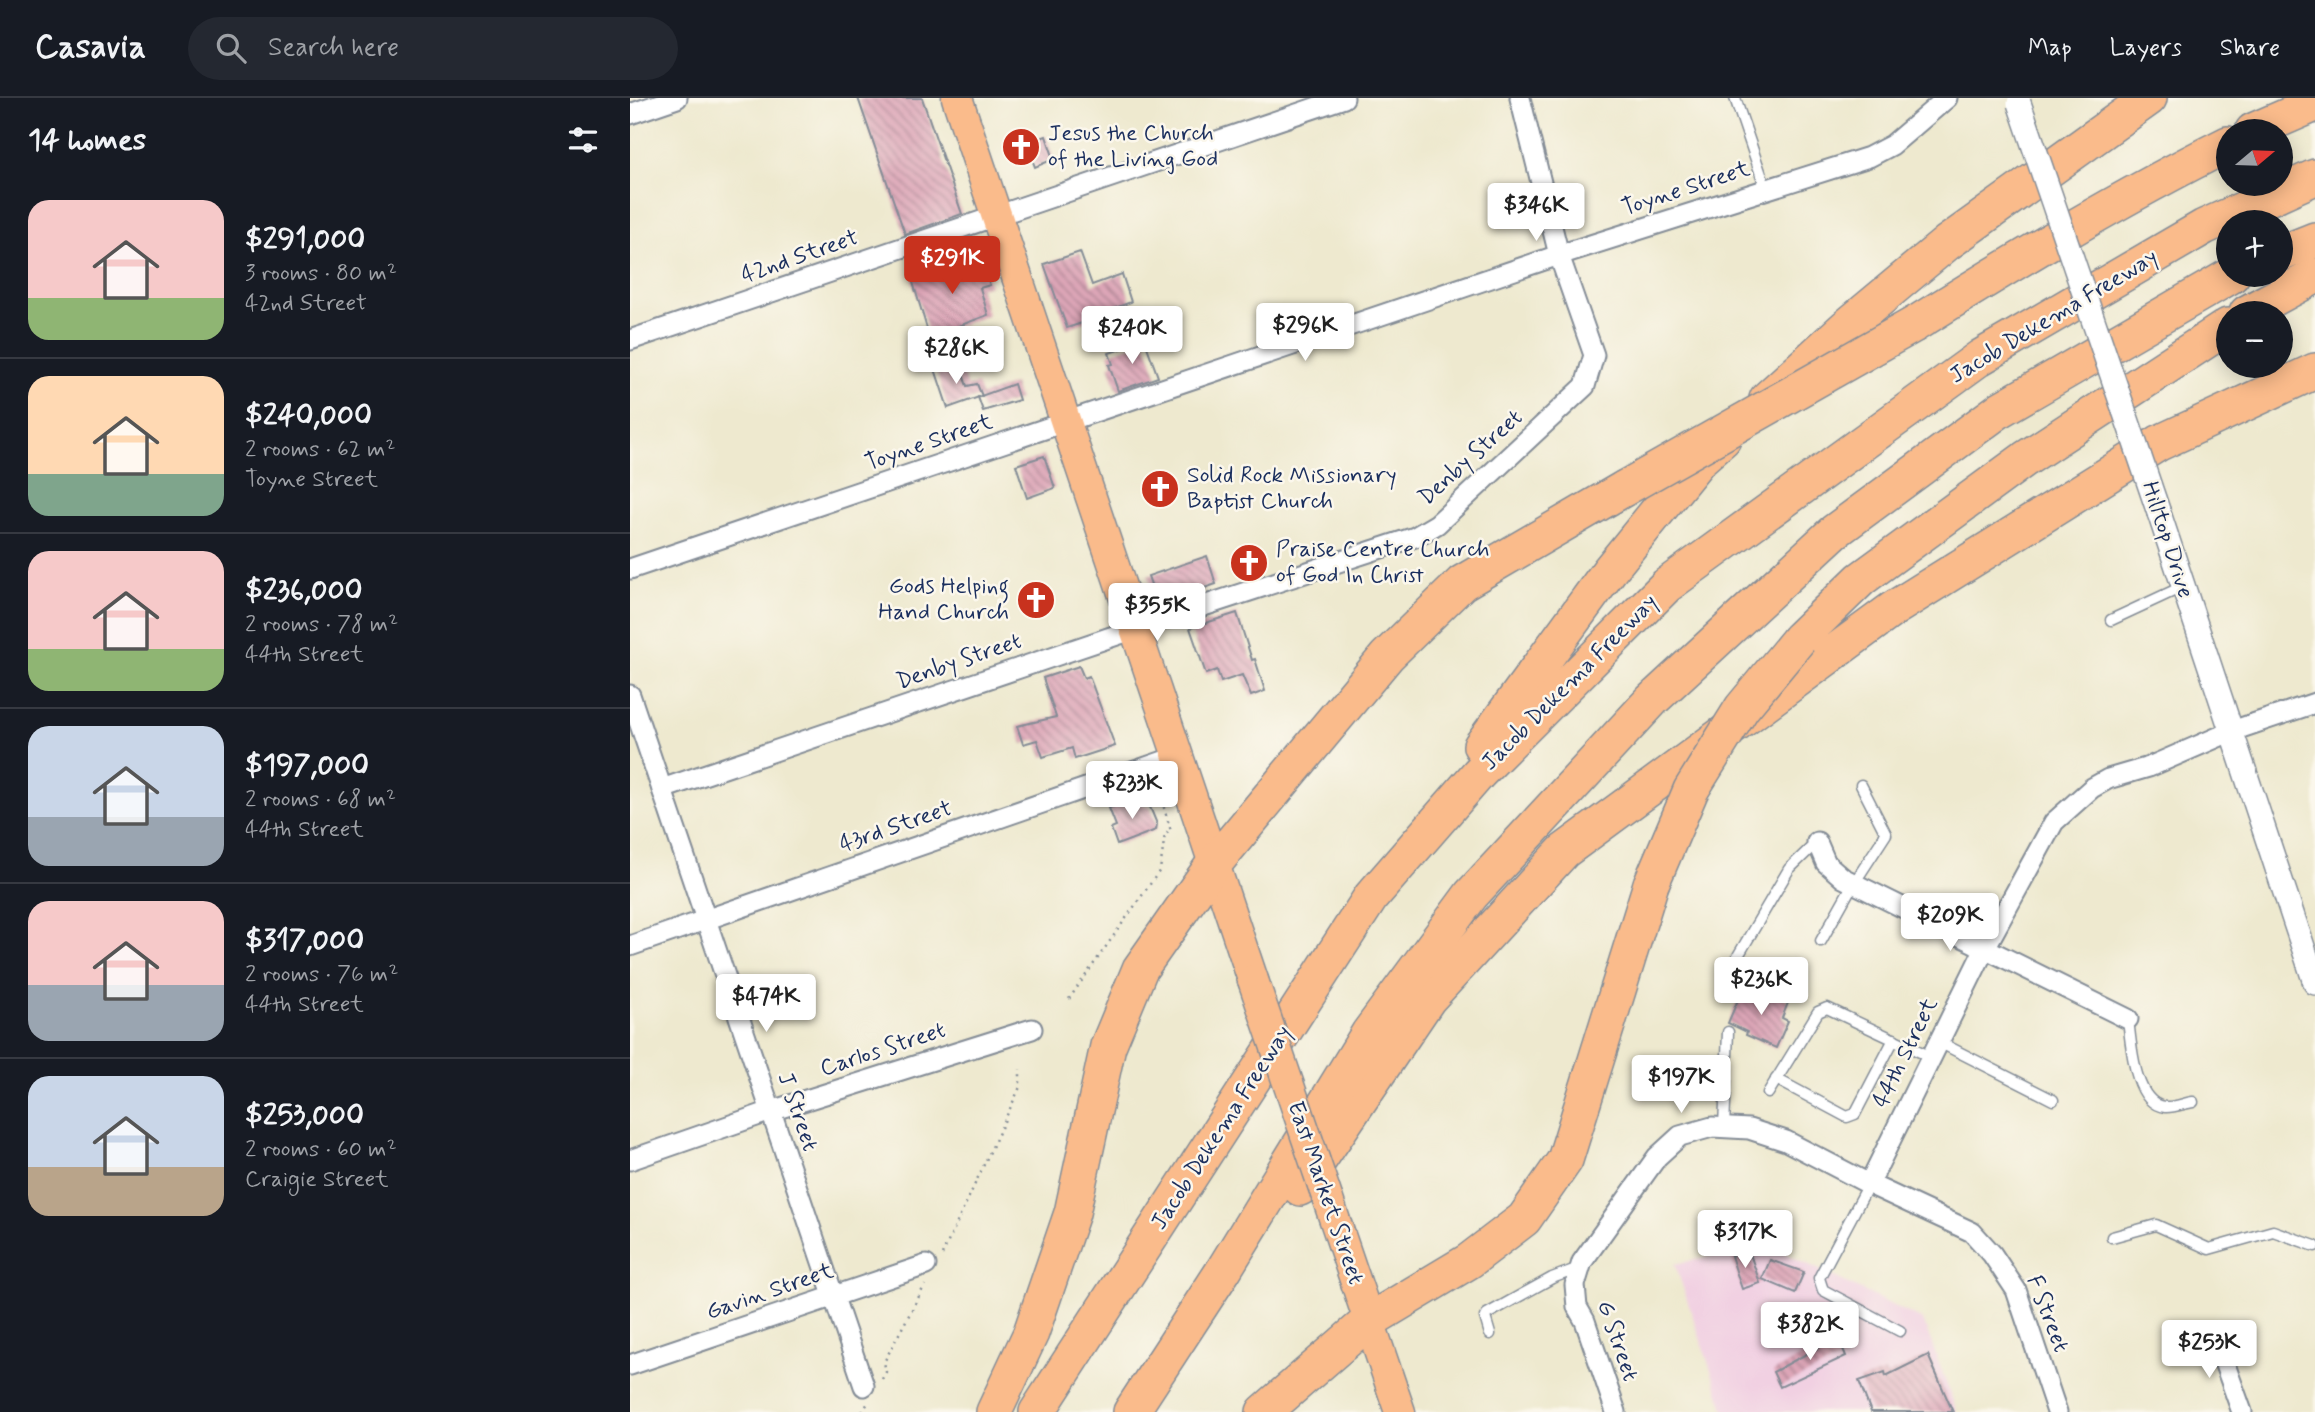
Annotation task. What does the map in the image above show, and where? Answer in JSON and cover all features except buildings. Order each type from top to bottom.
[{"type":"highway","points":[[1371,897],[1609,571],[1699,460],[1846,327],[1947,243],[2149,98]]},
{"type":"highway","points":[[2101,134],[2156,98]]},
{"type":"highway","points":[[2281,119],[2315,104]]},
{"type":"highway","points":[[994,1412],[1031,1333],[1072,1213],[1108,1046],[1140,969],[1213,865],[1387,656],[1462,583],[1915,324],[2090,219],[2216,151]]},
{"type":"highway","name":"Jacob Dekema Freeway","points":[[1037,1412],[1371,897],[1479,773],[1667,585],[1981,356],[2204,227],[2315,177]]},
{"type":"highway","points":[[2293,249],[2315,240]]},
{"type":"highway","points":[[2269,301],[2315,276]]},
{"type":"highway","points":[[1134,1412],[1369,1033],[1471,895],[1653,700],[1834,532],[1992,415],[2216,284]]},
{"type":"highway","points":[[1264,1412],[1369,1321],[1469,1261],[1524,1219],[1565,1160],[1651,884],[1691,790],[1742,708],[1799,639],[1861,579],[2025,459],[2216,334]]},
{"type":"highway","points":[[1134,1412],[1248,1265],[1428,999],[1564,851],[1894,608],[2159,443],[2315,371]]},
{"type":"highway","points":[[2245,403],[2315,389]]},
{"type":"main road","name":"East Market Street","points":[[957,98],[1135,629],[1165,760],[1213,865],[1400,1412]]},
{"type":"street","points":[[630,114],[677,98]]},
{"type":"street","name":"42nd Street","points":[[630,340],[1344,98]]},
{"type":"street","points":[[1520,98],[1559,255]]},
{"type":"street","name":"Toyne Street","points":[[630,569],[1559,255],[1869,156],[1892,145],[1947,98]]},
{"type":"street","name":"Hilltop Drive","points":[[2018,100],[2315,983]]},
{"type":"street","name":"Denby Street","points":[[662,789],[1415,537],[1437,524],[1585,386],[1594,355],[1559,255]]},
{"type":"street","name":"J Street","points":[[630,695],[864,1386]]},
{"type":"street","name":"44th Street","points":[[1869,1184],[1985,948],[2054,822],[2092,789],[2108,779],[2149,767],[2232,731],[2315,703]]},
{"type":"street","name":"43rd Street","points":[[630,946],[1165,760]]},
{"type":"street","points":[[1817,842],[1826,863],[1843,878],[2128,1019]]},
{"type":"street","name":"Carlos Street","points":[[630,1160],[771,1111],[1032,1029]]},
{"type":"street","points":[[1577,1276],[1582,1262],[1657,1157],[1680,1136],[1712,1126],[1749,1129],[1786,1140],[1869,1184]]},
{"type":"street","name":"F Street","points":[[1869,1184],[1972,1232],[1992,1254],[2016,1290],[2057,1412]]},
{"type":"street","name":"Gavin Street","points":[[630,1365],[834,1296],[931,1267]]},
{"type":"street","name":"G Street","points":[[1577,1276],[1577,1307],[1585,1321],[1616,1412]]},
{"type":"street","points":[[2214,1334],[2242,1412]]},
{"type":"lane","points":[[1735,98],[1766,189]]},
{"type":"lane","points":[[2111,620],[2182,587]]},
{"type":"lane","points":[[1821,941],[1885,834],[1861,785]]},
{"type":"lane","points":[[1735,961],[1789,869],[1817,842]]},
{"type":"lane","points":[[1768,1093],[1818,1012],[1827,1008],[1894,1039],[1935,1050],[2053,1100]]},
{"type":"lane","points":[[2128,1019],[2132,1050],[2143,1094],[2165,1107],[2193,1102]]},
{"type":"lane","points":[[1724,1127],[1728,1032]]},
{"type":"lane","points":[[1776,1079],[1847,1118],[1855,1114],[1894,1039]]},
{"type":"lane","points":[[1869,1184],[1819,1278],[1819,1284],[1823,1290],[1900,1331]]},
{"type":"lane","points":[[2112,1237],[2156,1225],[2208,1249],[2273,1231],[2315,1247]]},
{"type":"lane","points":[[1490,1334],[1486,1324],[1487,1314],[1552,1278],[1577,1276]]},
{"type":"path","points":[[1069,999],[1160,870],[1165,834],[1171,831],[1165,760]]},
{"type":"path","points":[[886,1372],[884,1362],[1020,1087],[1020,1069]]},
{"type":"shaded area","points":[[1766,1244],[1923,1320],[1957,1412],[1725,1412],[1675,1264]]},
{"type":"place","name":"Jesus the Church of the Living God","points":[[1021,147]]},
{"type":"place","name":"Solid Rock Missionary Baptist Church","points":[[1160,489]]},
{"type":"place","name":"Praise Centre Church of God In Christ","points":[[1249,563]]},
{"type":"place","name":"Gods Helping Hand Church","points":[[1036,600]]}]
